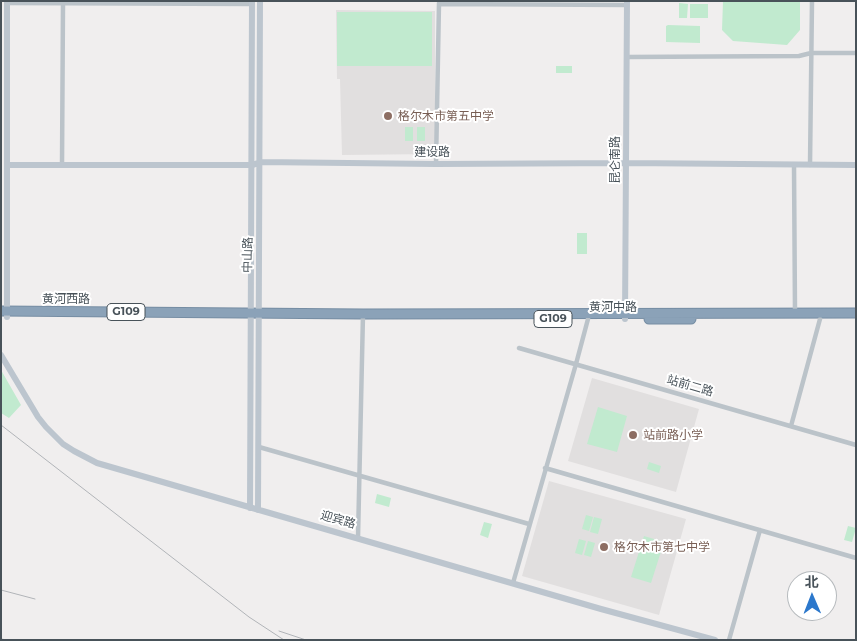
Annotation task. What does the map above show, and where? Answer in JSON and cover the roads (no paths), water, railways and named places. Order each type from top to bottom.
[{"type":"highway","name":"黄河中路","points":[[255,316],[625,316],[856,313]]},
{"type":"highway","name":"黄河西路","points":[[4,314],[255,316]]},
{"type":"highway","name":"黄河中路","points":[[625,316],[856,320]]},
{"type":"main road","name":"中山路","points":[[250,508],[255,316],[259,301],[260,1]]},
{"type":"main road","points":[[4,314],[8,165],[4,104],[8,2]]},
{"type":"main road","name":"中山路","points":[[252,3],[251,148],[258,510]]},
{"type":"main road","name":"昆仑南路","points":[[625,316],[627,3]]},
{"type":"main road","name":"建设路","points":[[8,165],[252,165],[260,162],[856,165]]},
{"type":"main road","name":"迎宾路","points":[[1,355],[38,417],[54,435],[86,458],[110,467],[250,508],[715,640]]},
{"type":"street","points":[[810,165],[812,1]]},
{"type":"street","points":[[8,2],[252,3]]},
{"type":"street","points":[[62,165],[63,3]]},
{"type":"street","points":[[436,164],[439,3],[627,3]]},
{"type":"street","points":[[627,57],[798,56],[810,53],[856,53]]},
{"type":"street","points":[[794,165],[795,314]]},
{"type":"street","points":[[358,538],[363,316]]},
{"type":"street","points":[[513,583],[588,316]]},
{"type":"street","points":[[791,426],[820,320]]},
{"type":"street","name":"站前二路","points":[[519,348],[856,444]]},
{"type":"street","points":[[258,447],[360,474],[529,524]]},
{"type":"street","points":[[545,468],[856,558]]},
{"type":"street","points":[[729,640],[760,530]]},
{"type":"railway","points":[[1,425],[249,617],[284,640]]},
{"type":"railway","points":[[1,590],[35,599]]},
{"type":"railway","points":[[279,631],[306,640]]},
{"type":"railway","points":[[1,639],[7,640]]},
{"type":"place","name":"格尔木市第五中学","points":[[388,116]]},
{"type":"place","name":"站前路小学","points":[[633,435]]},
{"type":"place","name":"格尔木市第七中学","points":[[604,547]]}]
